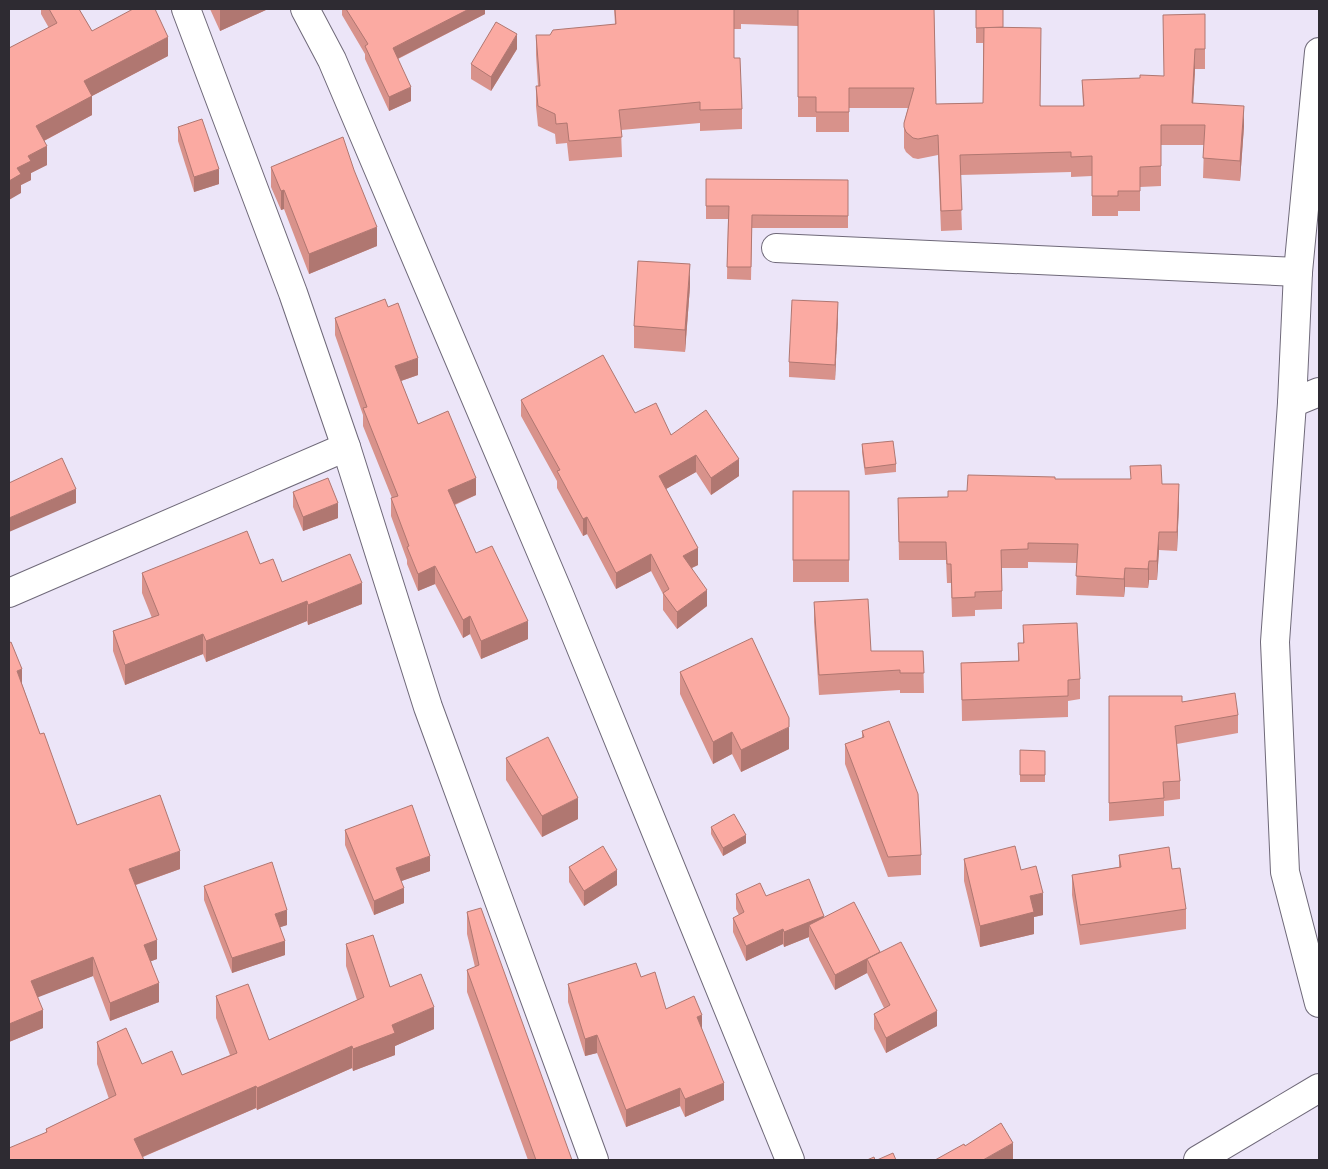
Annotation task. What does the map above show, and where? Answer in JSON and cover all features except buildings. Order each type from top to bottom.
[{"type":"street","points":[[186,9],[292,293],[346,447],[428,707],[594,1160]]},
{"type":"street","points":[[305,9],[332,60],[559,594],[790,1160]]},
{"type":"street","points":[[1319,52],[1298,272],[1292,403],[1275,642],[1285,872],[1319,1003]]},
{"type":"street","points":[[776,248],[1298,272]]},
{"type":"street","points":[[1292,403],[1319,392]]},
{"type":"street","points":[[9,593],[346,447]]},
{"type":"street","points":[[1198,1160],[1319,1088]]}]
